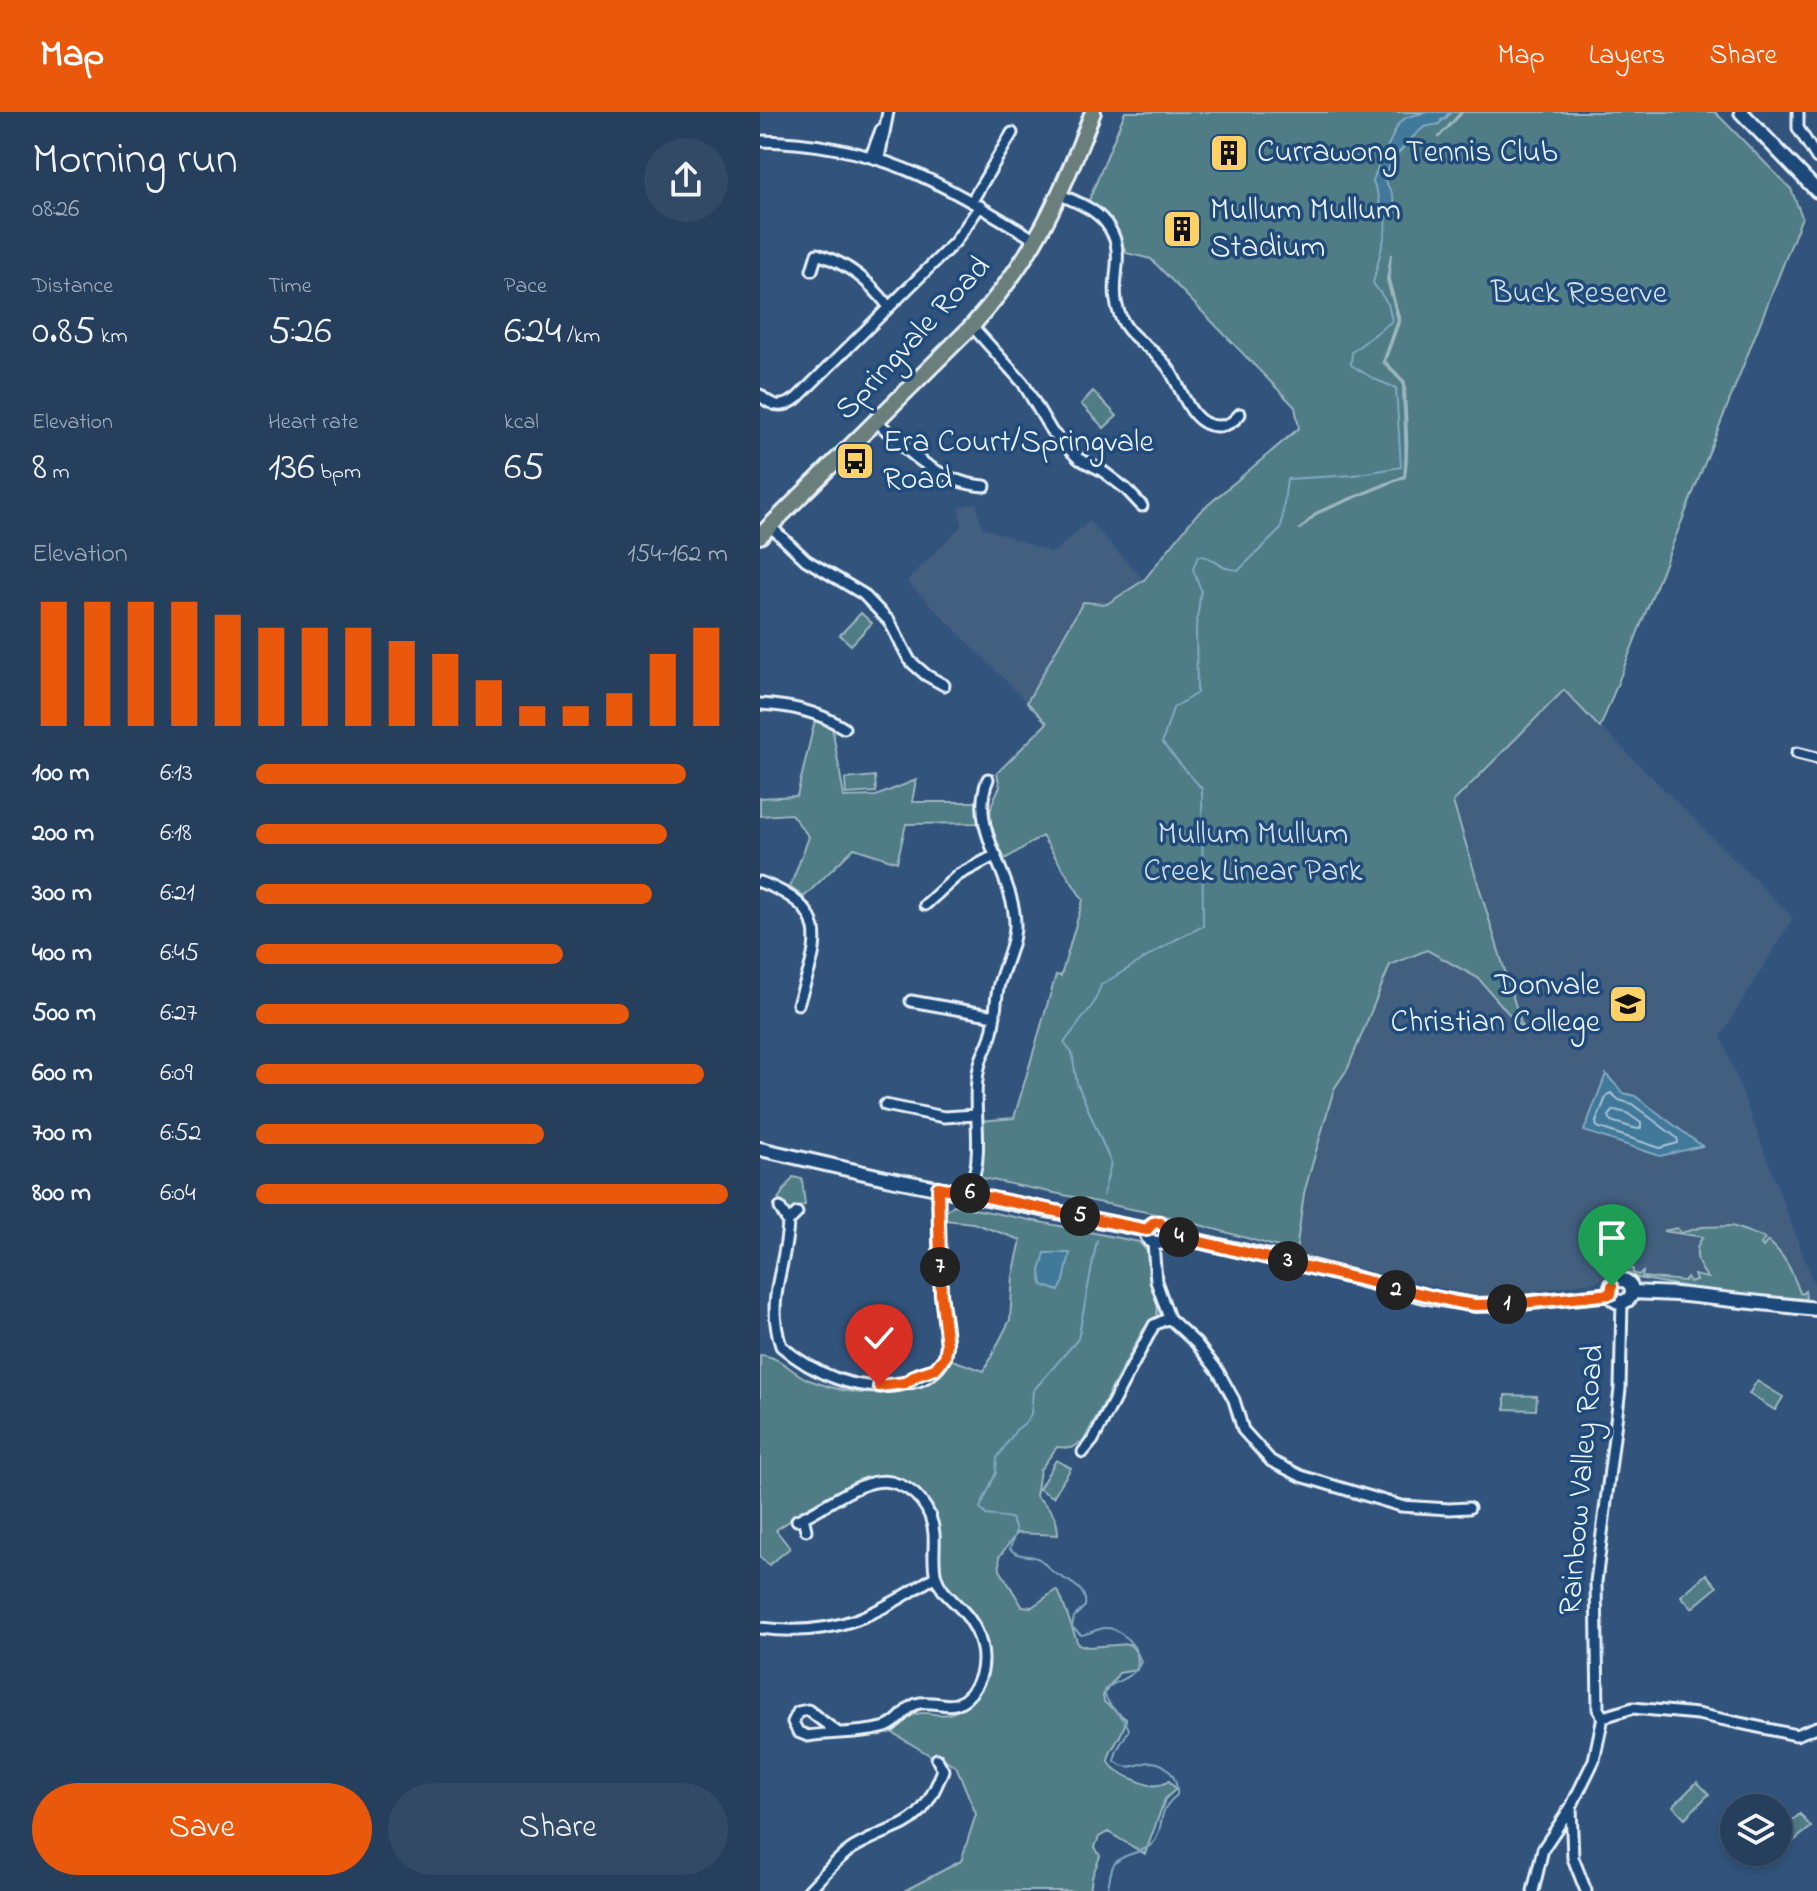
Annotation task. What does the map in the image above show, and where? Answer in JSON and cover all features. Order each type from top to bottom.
[{"type":"main road","name":"Springvale Road","points":[[765,531],[972,326],[1004,289],[1037,241],[1061,195],[1093,112]]},
{"type":"main road","points":[[1741,112],[1817,191]]},
{"type":"main road","points":[[760,1149],[1147,1230]]},
{"type":"main road","points":[[1159,1222],[1166,1228],[1167,1234],[1162,1242],[1153,1243],[1147,1236],[1147,1230],[1153,1223],[1159,1222]]},
{"type":"main road","points":[[1167,1234],[1465,1303],[1513,1304],[1611,1294]]},
{"type":"main road","points":[[1621,1281],[1627,1283],[1632,1292],[1630,1298],[1622,1302],[1615,1300],[1611,1294],[1614,1283],[1621,1281]]},
{"type":"main road","points":[[1632,1292],[1817,1309]]},
{"type":"street","points":[[1798,112],[1798,128],[1817,158]]},
{"type":"street","points":[[875,157],[887,116]]},
{"type":"street","points":[[760,395],[775,405],[791,402],[955,242],[1012,133]]},
{"type":"street","points":[[760,141],[827,146],[875,157],[931,179],[1037,241]]},
{"type":"street","points":[[1061,195],[1096,213],[1110,229],[1118,252],[1115,289],[1116,305],[1122,320],[1137,341],[1167,366],[1194,414],[1208,424],[1221,426],[1235,420],[1240,414]]},
{"type":"street","points":[[812,270],[817,254],[837,260],[867,280],[889,307]]},
{"type":"street","points":[[972,326],[1023,383],[1052,432],[1079,459],[1101,470],[1142,506]]},
{"type":"street","points":[[877,421],[916,459],[964,484],[985,486]]},
{"type":"street","points":[[765,531],[863,594],[889,621],[910,661],[944,685]]},
{"type":"street","points":[[760,704],[811,711],[844,728]]},
{"type":"street","points":[[1797,753],[1817,758]]},
{"type":"street","points":[[971,1193],[977,1162],[975,1090],[1015,929],[1013,899],[985,829],[983,790],[988,779]]},
{"type":"street","points":[[925,905],[958,875],[996,855]]},
{"type":"street","points":[[760,882],[792,897],[806,909],[814,925],[813,960],[798,1004]]},
{"type":"street","points":[[911,1001],[995,1016]]},
{"type":"street","points":[[885,1105],[944,1117],[976,1115]]},
{"type":"street","points":[[780,1208],[788,1222],[784,1261],[773,1309],[781,1346],[816,1371],[839,1379],[879,1386],[905,1383],[941,1364],[947,1345],[941,1294],[938,1187]]},
{"type":"street","points":[[788,1222],[797,1213]]},
{"type":"street","points":[[1153,1243],[1156,1281],[1169,1318],[1196,1343],[1218,1371],[1234,1400],[1243,1430],[1271,1461],[1301,1476],[1401,1506],[1469,1508]]},
{"type":"street","name":"Rainbow Valley Road","points":[[1586,1891],[1573,1858],[1571,1807],[1594,1760],[1603,1717],[1598,1709],[1596,1582],[1620,1389],[1622,1302]]},
{"type":"street","points":[[1083,1452],[1093,1440],[1154,1325],[1169,1318]]},
{"type":"street","points":[[806,1530],[800,1518],[864,1484],[883,1481],[903,1486],[919,1498],[930,1515],[936,1576],[942,1589],[978,1633],[983,1657],[976,1685],[963,1700],[955,1704],[918,1703],[885,1727],[837,1732]]},
{"type":"street","points":[[760,1628],[813,1630],[849,1623],[886,1608],[936,1576]]},
{"type":"street","points":[[1603,1717],[1633,1708],[1697,1714],[1796,1735],[1817,1727]]},
{"type":"street","points":[[808,1891],[847,1852],[913,1820],[928,1804],[947,1770],[937,1759]]},
{"type":"street","points":[[1533,1891],[1543,1849],[1571,1807]]},
{"type":"shaded area","points":[[976,503],[982,527],[1053,553],[1089,521],[1144,580],[1107,604],[1082,603],[1027,702],[907,581],[962,525],[959,507]]},
{"type":"shaded area","name":"Donvale Christian College","points":[[1564,690],[1793,918],[1721,1036],[1817,1292],[1817,1300],[1732,1294],[1639,1277],[1625,1268],[1606,1274],[1599,1281],[1516,1294],[1477,1296],[1296,1252],[1304,1193],[1334,1089],[1348,1068],[1390,965],[1427,950],[1478,978],[1523,1028],[1453,802]]},
{"type":"green space","points":[[1125,112],[1461,112],[1438,138],[1463,112],[1715,112],[1791,189],[1802,217],[1600,728],[1564,690],[1453,802],[1523,1030],[1478,978],[1427,950],[1390,965],[1348,1068],[1334,1089],[1304,1193],[1296,1252],[1175,1218],[977,1177],[980,1121],[1014,1118],[1056,975],[1061,976],[1083,900],[1042,836],[1005,859],[993,831],[990,815],[1000,787],[997,773],[1047,723],[1027,702],[1083,602],[1107,604],[1144,580],[1196,515],[1299,428],[1295,407],[1151,259],[1126,253],[1117,231],[1087,205]],"holes":[[[1391,254],[1389,280],[1400,320],[1385,361],[1405,382],[1407,442],[1405,477],[1318,513],[1299,530],[1317,512],[1404,476],[1403,383],[1383,362],[1398,320],[1387,280]]]},
{"type":"green space","points":[[1093,391],[1117,416],[1104,428],[1081,404]]},
{"type":"green space","points":[[861,613],[872,623],[851,645],[840,635]]},
{"type":"green space","points":[[815,720],[832,726],[844,797],[876,796],[916,780],[912,802],[978,802],[980,823],[906,824],[897,862],[854,848],[804,897],[790,887],[809,837],[791,814],[760,816],[760,798],[797,796]]},
{"type":"green space","points":[[875,776],[876,792],[846,794],[845,779]]},
{"type":"green space","points":[[793,1177],[802,1179],[805,1205],[789,1210],[778,1199]]},
{"type":"green space","points":[[954,1205],[1139,1242],[1147,1251],[1158,1302],[1157,1316],[1143,1330],[1084,1440],[1072,1448],[1057,1447],[1040,1470],[1036,1496],[1052,1513],[1058,1535],[1017,1533],[999,1557],[1000,1570],[1022,1606],[1032,1607],[1056,1590],[1078,1644],[1088,1647],[1129,1644],[1134,1650],[1138,1659],[1137,1670],[1119,1673],[1103,1695],[1104,1702],[1126,1719],[1109,1760],[1111,1766],[1133,1779],[1151,1785],[1169,1781],[1176,1789],[1165,1799],[1145,1854],[1108,1832],[1099,1837],[1095,1847],[1100,1856],[1090,1891],[904,1891],[961,1861],[976,1814],[957,1768],[939,1755],[933,1757],[893,1733],[906,1719],[916,1714],[948,1714],[962,1708],[981,1686],[987,1661],[979,1626],[941,1578],[928,1514],[915,1489],[890,1477],[863,1479],[776,1530],[790,1548],[769,1565],[760,1557],[760,1355],[774,1358],[809,1380],[865,1393],[904,1391],[922,1384],[937,1374],[949,1359],[984,1371],[1010,1320],[1013,1276],[1021,1240],[973,1223],[944,1220],[947,1210]]},
{"type":"green space","points":[[1732,1226],[1765,1239],[1761,1244],[1763,1247],[1768,1241],[1788,1265],[1800,1293],[1805,1291],[1806,1299],[1716,1292],[1637,1278],[1619,1269],[1619,1261],[1625,1258],[1627,1268],[1638,1275],[1643,1272],[1642,1277],[1684,1281],[1687,1277],[1690,1282],[1696,1280],[1694,1275],[1708,1278],[1697,1258],[1697,1248],[1703,1237],[1663,1231],[1677,1228],[1681,1233],[1702,1227]]},
{"type":"green space","points":[[1757,1381],[1783,1397],[1775,1410],[1749,1394]]},
{"type":"green space","points":[[1505,1395],[1537,1396],[1536,1410],[1505,1409]]},
{"type":"green space","points":[[1056,1460],[1071,1468],[1053,1497],[1039,1489]]},
{"type":"green space","points":[[1706,1574],[1717,1587],[1692,1608],[1681,1596]]},
{"type":"green space","points":[[1697,1782],[1709,1794],[1685,1818],[1673,1806]]},
{"type":"green space","points":[[1800,1814],[1811,1827],[1792,1842],[1792,1821]]},
{"type":"water","points":[[1427,112],[1450,112],[1439,124],[1424,127],[1393,159],[1383,178],[1393,196],[1393,216],[1381,219],[1373,181],[1379,164],[1399,123],[1407,117]]},
{"type":"water","points":[[1606,1074],[1623,1093],[1635,1096],[1702,1146],[1660,1156],[1584,1131]]},
{"type":"water","points":[[1045,1253],[1070,1253],[1059,1291],[1042,1285],[1040,1271]]},
{"type":"waterway","points":[[1441,120],[1452,112]]},
{"type":"waterway","points":[[1103,1196],[1111,1163],[1077,1083],[1072,1053],[1064,1043],[1094,1003],[1101,985],[1203,926],[1202,789],[1162,743],[1173,708],[1197,693],[1196,627],[1201,590],[1193,569],[1198,556],[1239,570],[1281,529],[1287,479],[1354,475],[1401,467],[1396,388],[1351,365],[1352,352],[1392,321],[1388,304],[1373,283],[1385,234],[1386,216]]},
{"type":"waterway","points":[[1097,1240],[1078,1339],[1033,1391],[1031,1414],[997,1458],[996,1473],[980,1508],[986,1515],[1011,1518],[1016,1530],[1010,1549],[1039,1559],[1080,1589],[1085,1606],[1074,1617],[1072,1627],[1081,1635],[1100,1629],[1114,1629],[1131,1643],[1141,1662],[1129,1675],[1104,1690],[1107,1701],[1129,1729],[1115,1761],[1125,1766],[1147,1762],[1163,1765],[1174,1778],[1177,1795],[1164,1811],[1159,1832],[1152,1844],[1122,1858],[1113,1866],[1107,1891]]},
{"type":"place","name":"Currawong Tennis Club","points":[[1229,153]]},
{"type":"place","name":"Mullum Mullum Stadium","points":[[1182,229]]},
{"type":"place","name":"Era Court/Springvale Road","points":[[855,461]]},
{"type":"place","name":"Donvale Christian College","points":[[1628,1004]]},
{"type":"route","points":[[879,1386],[905,1383],[935,1369],[945,1357],[947,1345],[941,1294],[938,1187],[1147,1230],[1153,1223],[1159,1222],[1166,1228],[1167,1234],[1428,1297],[1475,1305],[1611,1294],[1612,1286]]},
{"type":"park label","name":"Buck Reserve","points":[[1579,294]]},
{"type":"park label","name":"Mullum Mullum Creek Linear Park","points":[[1253,854]]}]
